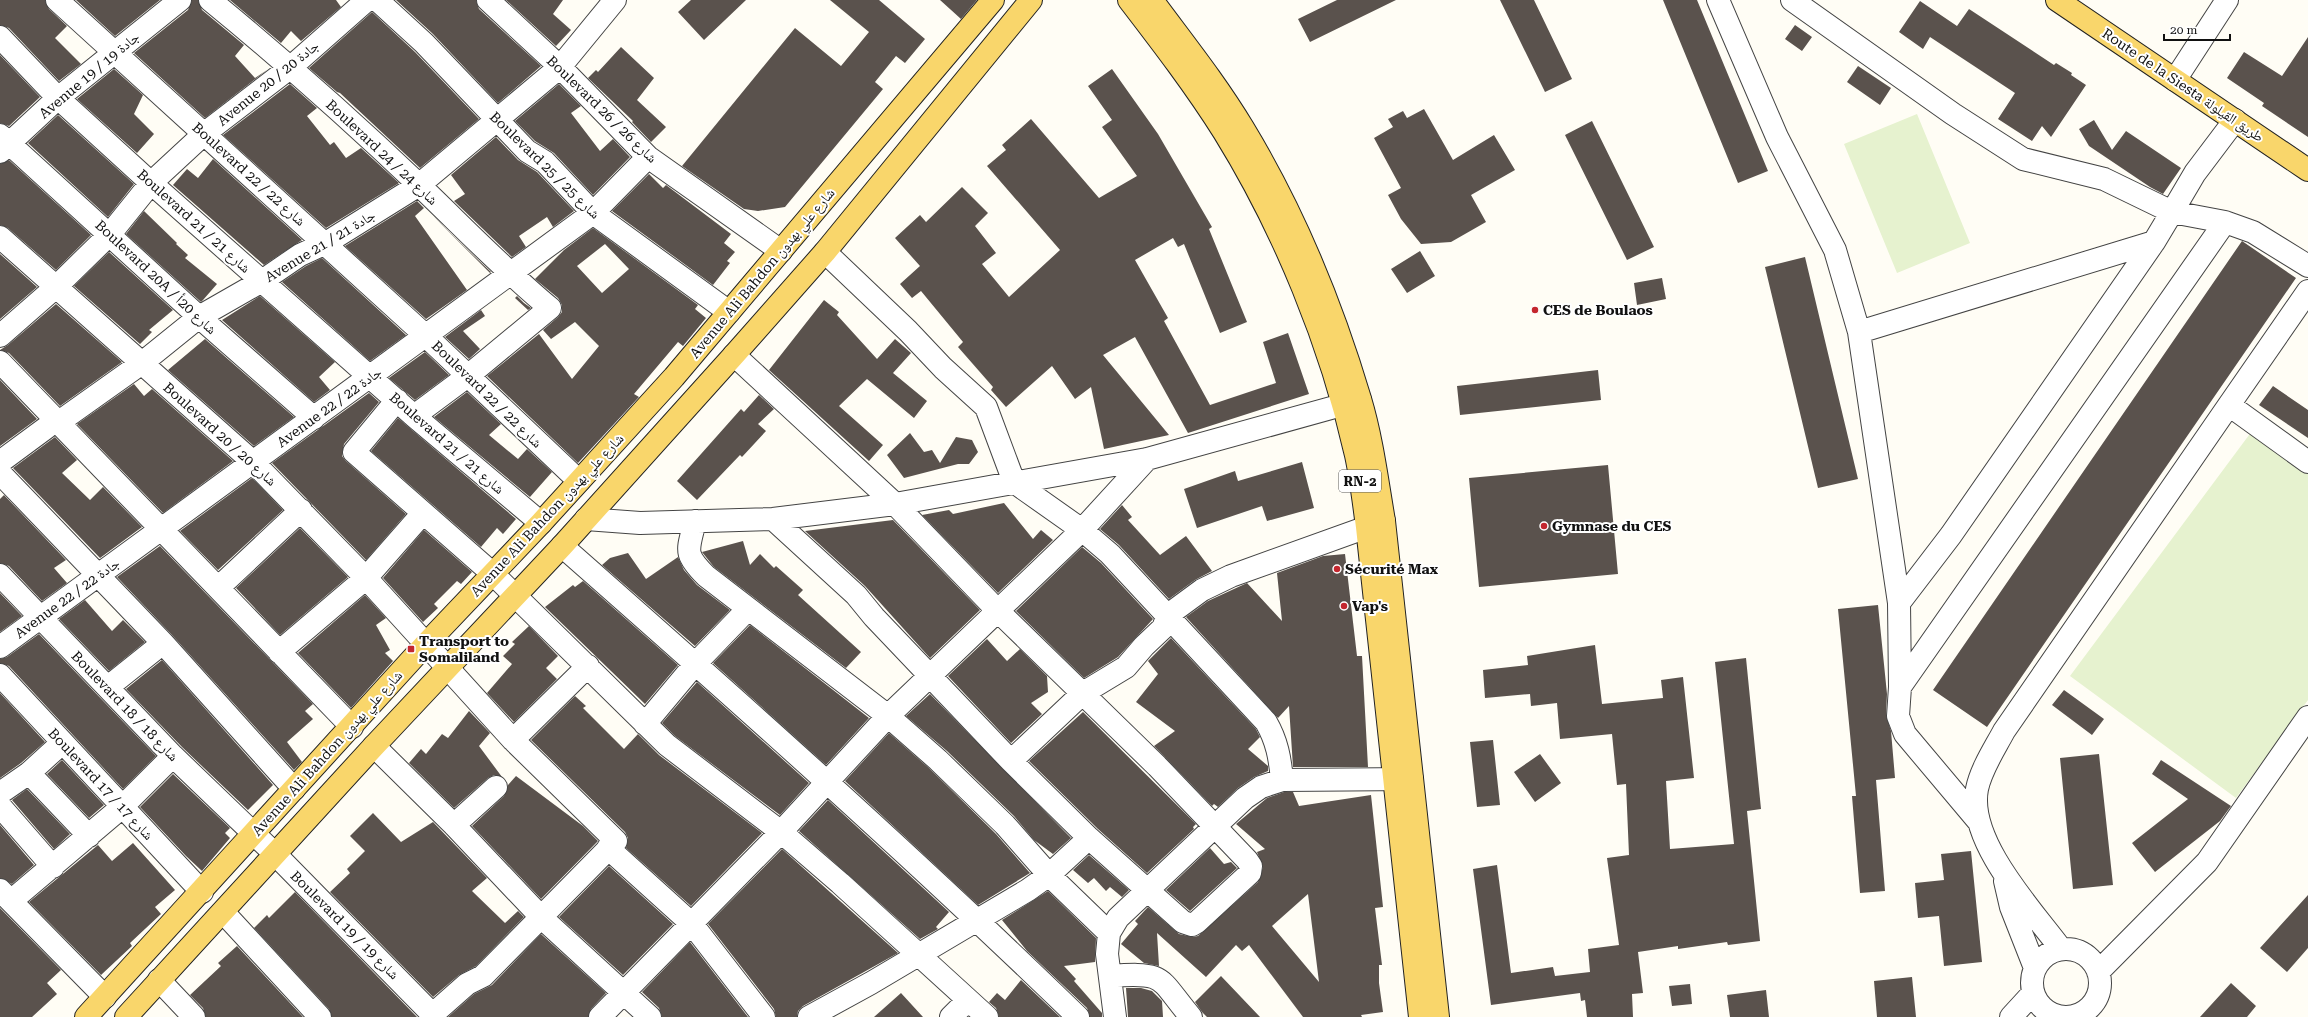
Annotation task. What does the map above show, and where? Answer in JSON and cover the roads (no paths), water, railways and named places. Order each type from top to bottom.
[{"type":"main road","name":"Avenue Ali Bahdon شارع علي بهدون","points":[[86,1017],[202,892],[425,645],[579,481],[729,312],[993,0]]},
{"type":"main road","points":[[126,1017],[276,855],[374,746],[562,546],[734,355],[825,252],[1031,0]]},
{"type":"main road","name":"RN-2","points":[[1128,0],[1176,62],[1224,133],[1265,206],[1292,265],[1323,344],[1352,403]]},
{"type":"main road","name":"RN-2","points":[[1152,0],[1195,57],[1242,128],[1282,198],[1310,260],[1352,403],[1373,458],[1376,524],[1404,779],[1438,1017]]},
{"type":"main road","name":"Route de la Siesta طريق القيلولة","points":[[2057,0],[2308,170]]},
{"type":"main road","name":"RN-2","points":[[1404,779],[1420,1017]]},
{"type":"street","name":"Boulevard 22 / شارع 22","points":[[57,0],[205,133],[469,375],[579,481]]},
{"type":"street","name":"Avenue 19 / جادة 19","points":[[4,144],[114,52],[180,0]]},
{"type":"street","name":"Boulevard 24 / شارع 24","points":[[210,0],[291,67],[419,185],[510,275],[550,308],[469,375]]},
{"type":"street","name":"Avenue 20 / جادة 20","points":[[0,336],[57,286],[110,234],[151,183],[205,133],[291,67],[367,0]]},
{"type":"street","name":"Boulevard 25 / شارع 25","points":[[377,0],[424,43],[527,151],[545,162],[593,214],[729,312]]},
{"type":"street","name":"Boulevard 26 / شارع 26","points":[[488,0],[560,67],[648,156],[781,251]]},
{"type":"street","name":"Avenue 21 / جادة 21","points":[[0,462],[50,425],[59,422],[142,363],[199,317],[262,281],[300,255],[326,244],[419,185],[560,67],[615,0]]},
{"type":"street","points":[[1718,0],[1777,137],[1835,250],[1859,332],[1899,602],[1900,687],[1898,716],[1905,734],[1979,822],[2004,874],[2061,950]]},
{"type":"street","points":[[1792,0],[1953,114],[2023,159],[2104,179],[2172,212],[2225,222],[2253,232],[2308,266]]},
{"type":"street","points":[[2175,80],[2227,0]]},
{"type":"street","name":"Boulevard 21 / شارع 21","points":[[0,37],[58,98],[151,183],[414,416],[541,523]]},
{"type":"street","points":[[1899,602],[1951,535],[2154,242],[2195,173],[2235,120]]},
{"type":"street","name":"Boulevard 20A / شارع 20أ","points":[[4,144],[110,234],[199,317],[314,418]]},
{"type":"street","name":"Avenue 22 / جادة 22","points":[[0,647],[593,214],[648,156]]},
{"type":"street","points":[[1900,687],[2225,222]]},
{"type":"street","name":"Boulevard 20 / شارع 20","points":[[0,237],[57,286],[253,462],[301,510],[366,578],[425,645],[513,740],[616,841],[608,848]]},
{"type":"street","points":[[1859,332],[2154,242]]},
{"type":"street","points":[[825,252],[908,331],[943,368],[983,403],[1014,482],[1082,530],[1110,554],[1266,722],[1275,738],[1280,758],[1282,780]]},
{"type":"street","points":[[1979,822],[1977,789],[2004,730],[2308,291]]},
{"type":"street","points":[[734,355],[896,504],[998,611],[1157,766],[1213,827],[1247,860],[1251,866],[1250,873],[1192,925],[1183,922],[1089,838],[1011,761],[932,676],[874,617],[856,595],[773,519]]},
{"type":"street","points":[[0,362],[352,727]]},
{"type":"street","points":[[414,416],[469,375]]},
{"type":"street","points":[[397,400],[354,452],[493,574],[667,745],[781,832],[920,954],[987,1017]]},
{"type":"street","points":[[586,519],[640,523],[773,519],[896,504],[1147,459],[1352,403]]},
{"type":"street","points":[[2230,405],[2308,462]]},
{"type":"street","points":[[600,1017],[781,832],[888,716],[932,676],[1082,530],[1147,459]]},
{"type":"street","points":[[0,473],[163,643],[294,789]]},
{"type":"street","points":[[218,588],[301,510]]},
{"type":"street","points":[[279,652],[366,578],[423,513]]},
{"type":"street","points":[[695,521],[688,549],[689,557],[706,576],[748,610],[888,716],[975,795],[1005,825],[1049,875],[1109,933]]},
{"type":"street","points":[[1011,761],[1083,694],[1126,667],[1144,646],[1163,628],[1168,615],[1202,590],[1231,576],[1376,524]]},
{"type":"street","points":[[562,546],[696,663],[978,920],[1078,1017]]},
{"type":"street","name":"Boulevard 18 / شارع 18","points":[[0,575],[173,756],[253,834]]},
{"type":"street","points":[[645,724],[696,663],[748,610]]},
{"type":"street","points":[[108,687],[163,643]]},
{"type":"street","points":[[513,740],[588,666]]},
{"type":"street","name":"Boulevard 17 / شارع 17","points":[[0,675],[202,892]]},
{"type":"street","points":[[2098,972],[2207,862],[2308,717]]},
{"type":"street","points":[[0,793],[29,773],[62,743]]},
{"type":"street","points":[[374,746],[454,825],[542,918],[650,1017]]},
{"type":"street","points":[[104,997],[5,896],[53,867],[122,807],[173,756]]},
{"type":"street","points":[[29,773],[90,836]]},
{"type":"street","points":[[1115,1017],[1107,954],[1109,933],[1118,918],[1146,890],[1245,798],[1261,787],[1282,780],[1404,779]]},
{"type":"street","points":[[454,825],[496,787]]},
{"type":"street","points":[[0,806],[53,867]]},
{"type":"street","name":"Boulevard 19 / شارع 19","points":[[253,834],[276,855],[434,1016]]},
{"type":"street","points":[[809,1017],[841,1010],[920,954],[1028,890],[1049,875],[1089,838]]},
{"type":"street","points":[[434,1016],[467,984],[483,976],[542,918],[608,848],[692,924],[764,1017]]},
{"type":"street","points":[[2004,874],[2011,907],[2035,968]]},
{"type":"street","points":[[223,912],[320,1017]]},
{"type":"street","points":[[2061,950],[2073,950],[2084,954],[2092,962],[2098,972],[2098,991],[2095,1000],[2089,1008],[2072,1017],[2059,1016],[2048,1012],[2038,1004],[2033,993],[2032,980],[2035,968],[2043,958],[2061,950]]},
{"type":"street","points":[[1110,976],[1142,974],[1156,977],[1167,984],[1191,1017]]},
{"type":"street","points":[[159,980],[194,1017]]},
{"type":"street","points":[[2011,1017],[2033,993]]},
{"type":"street","points":[[951,1017],[968,1000]]},
{"type":"place","name":"CES de Boulaos","points":[[1535,310]]},
{"type":"place","name":"Gymnase du CES","points":[[1544,526]]},
{"type":"place","name":"Sécurité Max","points":[[1337,569]]},
{"type":"place","name":"Vap's","points":[[1344,606]]},
{"type":"place","name":"Transport to Somaliland","points":[[411,649]]}]
